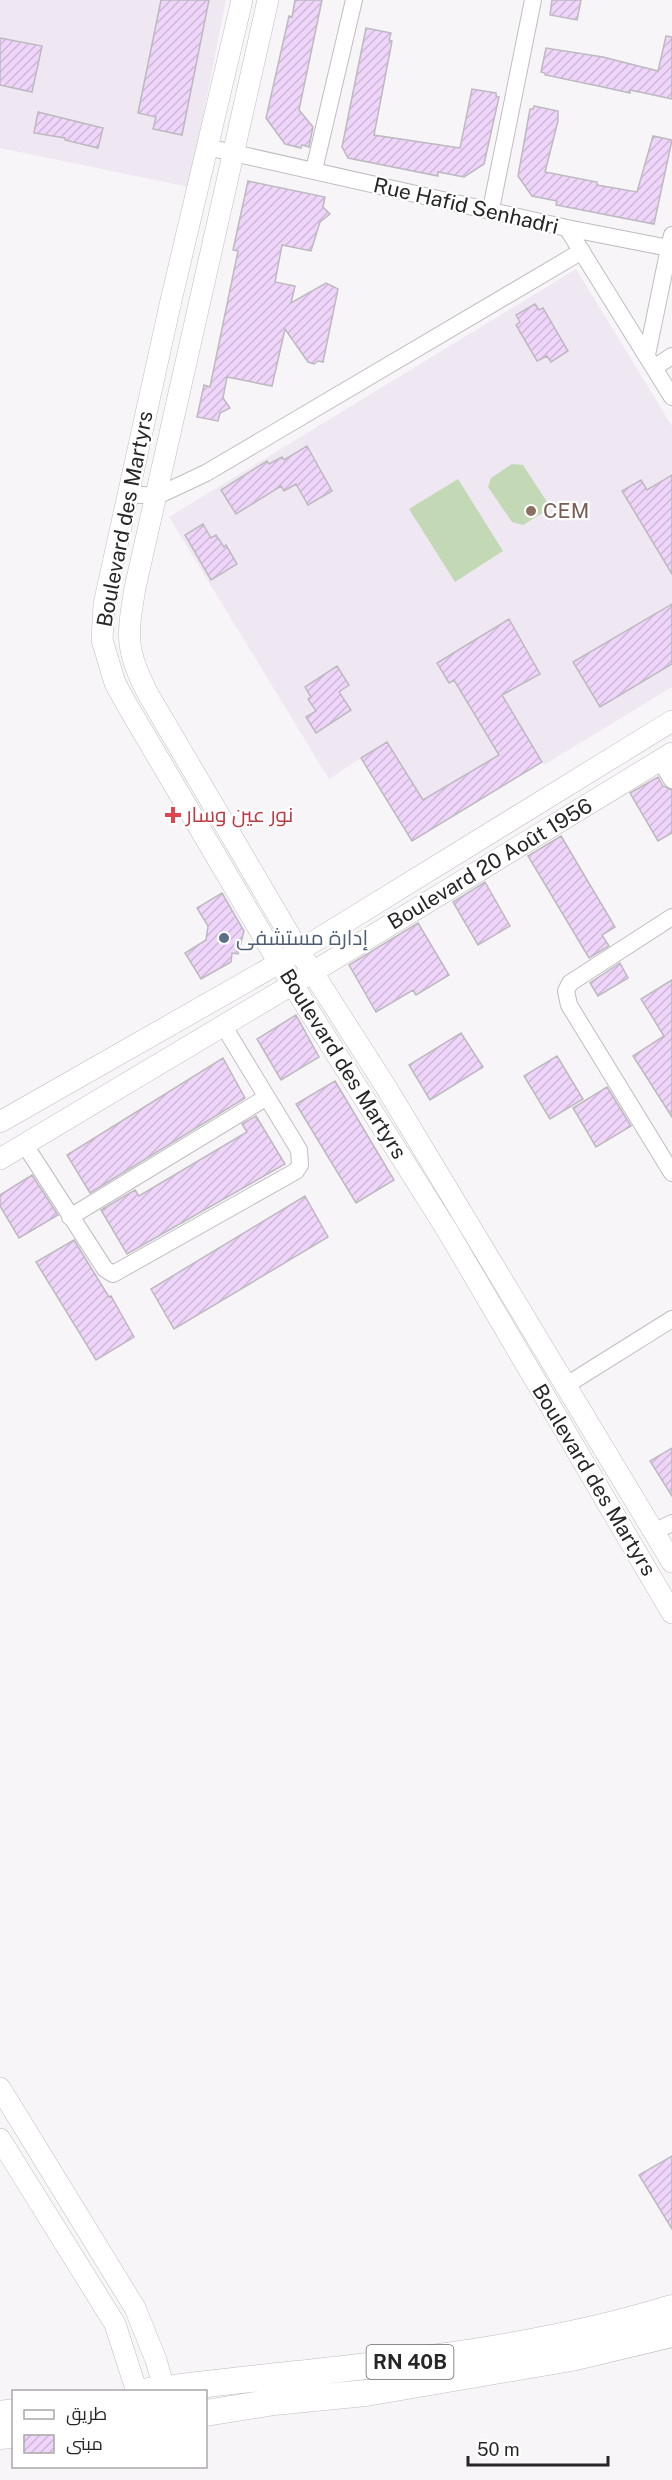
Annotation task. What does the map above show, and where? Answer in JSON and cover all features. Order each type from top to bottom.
[{"type":"main road","name":"RN 40B","points":[[167,2390],[421,2361],[619,2324],[672,2308]]},
{"type":"main road","name":"RN 40B","points":[[207,2413],[274,2402],[366,2393],[571,2358],[672,2334]]},
{"type":"street","name":"Boulevard des Martyrs","points":[[242,0],[127,494],[104,604],[102,640],[107,662],[127,705],[279,963],[447,1230],[672,1613]]},
{"type":"street","name":"Boulevard des Martyrs","points":[[268,0],[129,621],[128,633],[132,656],[148,694],[299,951],[386,1087],[565,1386],[663,1527],[672,1562]]},
{"type":"street","points":[[314,170],[354,0]]},
{"type":"street","points":[[491,209],[533,0]]},
{"type":"street","name":"Rue Hafid Senhadri","points":[[207,147],[491,209],[567,228],[672,397]]},
{"type":"street","points":[[567,228],[671,241],[651,361],[672,356]]},
{"type":"street","points":[[127,494],[157,496],[206,473],[582,251]]},
{"type":"street","name":"Boulevard 20 Août 1956","points":[[0,1122],[279,963],[672,721]]},
{"type":"street","points":[[666,756],[672,780]]},
{"type":"street","name":"Boulevard 20 Août 1956","points":[[0,1159],[313,972],[666,756]]},
{"type":"street","points":[[672,917],[570,983],[566,991],[569,1005],[672,1173]]},
{"type":"street","points":[[25,1145],[105,1269],[113,1274],[119,1273],[296,1171],[300,1164],[299,1150],[223,1024]]},
{"type":"street","points":[[70,1217],[267,1097]]},
{"type":"street","points":[[565,1386],[672,1319]]},
{"type":"street","points":[[0,2088],[135,2308],[156,2360],[158,2390]]},
{"type":"street","points":[[0,2139],[115,2324],[137,2390]]},
{"type":"shaded area","points":[[0,0],[226,0],[189,187],[0,148]]},
{"type":"shaded area","points":[[576,269],[672,426],[672,687],[544,765],[542,762],[412,841],[361,758],[329,779],[169,517]]},
{"type":"green space","points":[[512,464],[523,465],[547,502],[544,512],[523,525],[512,522],[488,487],[491,478]]},
{"type":"green space","points":[[458,479],[503,551],[455,582],[409,509]]},
{"type":"building","points":[[161,0],[209,0],[182,135],[153,129],[156,117],[138,113]]},
{"type":"building","points":[[295,0],[322,0],[299,110],[313,127],[309,147],[302,145],[301,148],[285,144],[266,118],[289,16],[292,17]]},
{"type":"building","points":[[552,0],[581,0],[577,20],[550,15]]},
{"type":"building","points":[[366,28],[391,33],[389,40],[392,41],[374,135],[460,148],[472,89],[496,93],[499,97],[484,164],[464,177],[438,172],[438,176],[348,158],[342,147]]},
{"type":"building","points":[[666,36],[672,37],[672,99],[630,90],[630,93],[545,75],[541,72],[546,48],[603,57],[658,71]]},
{"type":"building","points":[[0,38],[42,46],[32,92],[0,85]]},
{"type":"building","points":[[534,106],[558,111],[558,121],[545,172],[597,182],[597,185],[637,192],[653,136],[672,140],[654,224],[556,205],[557,201],[532,196],[518,176],[530,109]]},
{"type":"building","points":[[38,112],[103,128],[98,148],[65,140],[65,138],[34,133]]},
{"type":"building","points":[[248,181],[325,197],[323,207],[330,214],[320,222],[311,251],[282,245],[275,282],[295,286],[291,303],[326,283],[338,289],[323,362],[318,361],[314,364],[308,362],[285,329],[272,386],[227,377],[223,398],[230,408],[220,413],[218,421],[197,417],[204,385],[210,387],[238,251],[233,250]]},
{"type":"building","points":[[535,304],[539,310],[543,308],[568,351],[551,362],[547,356],[537,361],[516,325],[520,322],[516,315]]},
{"type":"building","points":[[307,446],[332,491],[308,505],[296,484],[284,491],[281,486],[236,514],[221,490],[267,461],[269,464],[282,457],[284,460]]},
{"type":"building","points":[[672,475],[672,574],[622,491],[641,480],[647,490]]},
{"type":"building","points":[[203,524],[211,538],[216,535],[224,547],[226,545],[237,564],[211,580],[185,535]]},
{"type":"building","points":[[672,604],[672,664],[600,707],[573,662]]},
{"type":"building","points":[[509,619],[540,674],[502,695],[542,762],[412,841],[361,758],[387,742],[423,800],[499,755],[454,680],[449,683],[437,663]]},
{"type":"building","points":[[337,666],[349,685],[339,692],[351,710],[316,733],[306,717],[316,711],[308,699],[311,697],[305,687]]},
{"type":"building","points":[[658,777],[663,786],[672,790],[672,833],[658,841],[630,793]]},
{"type":"building","points":[[561,836],[615,927],[602,935],[609,946],[589,958],[528,856]]},
{"type":"building","points":[[485,882],[510,926],[478,945],[453,902]]},
{"type":"building","name":"إدارة مستشفى","points":[[222,893],[244,931],[238,954],[232,953],[231,962],[201,979],[185,953],[206,940],[208,926],[197,908]]},
{"type":"building","points":[[418,923],[449,975],[416,995],[413,990],[376,1012],[349,965]]},
{"type":"building","points":[[620,963],[628,978],[598,996],[590,983]]},
{"type":"building","points":[[672,980],[672,1117],[633,1056],[664,1036],[641,999]]},
{"type":"building","points":[[296,1015],[319,1057],[281,1080],[257,1039]]},
{"type":"building","points":[[461,1033],[483,1067],[430,1100],[409,1065]]},
{"type":"building","points":[[557,1056],[583,1099],[550,1119],[524,1076]]},
{"type":"building","points":[[223,1058],[245,1098],[90,1193],[67,1155]]},
{"type":"building","points":[[335,1081],[394,1180],[356,1203],[296,1104]]},
{"type":"building","points":[[607,1087],[631,1126],[596,1147],[573,1108]]},
{"type":"building","points":[[256,1116],[285,1164],[127,1254],[101,1210],[135,1190],[139,1196],[247,1132],[242,1124]]},
{"type":"building","points":[[32,1175],[58,1215],[19,1238],[0,1206],[0,1195]]},
{"type":"building","points":[[305,1196],[328,1237],[174,1329],[151,1289]]},
{"type":"building","points":[[74,1240],[109,1297],[111,1296],[134,1337],[96,1360],[36,1262]]},
{"type":"building","points":[[672,1448],[672,1496],[650,1461]]},
{"type":"building","points":[[672,2156],[672,2229],[639,2175]]},
{"type":"place","name":"CEM","points":[[531,511]]},
{"type":"place","name":"نور عين وسار","points":[[173,815]]},
{"type":"place","name":"إدارة مستشفى","points":[[224,938]]}]
